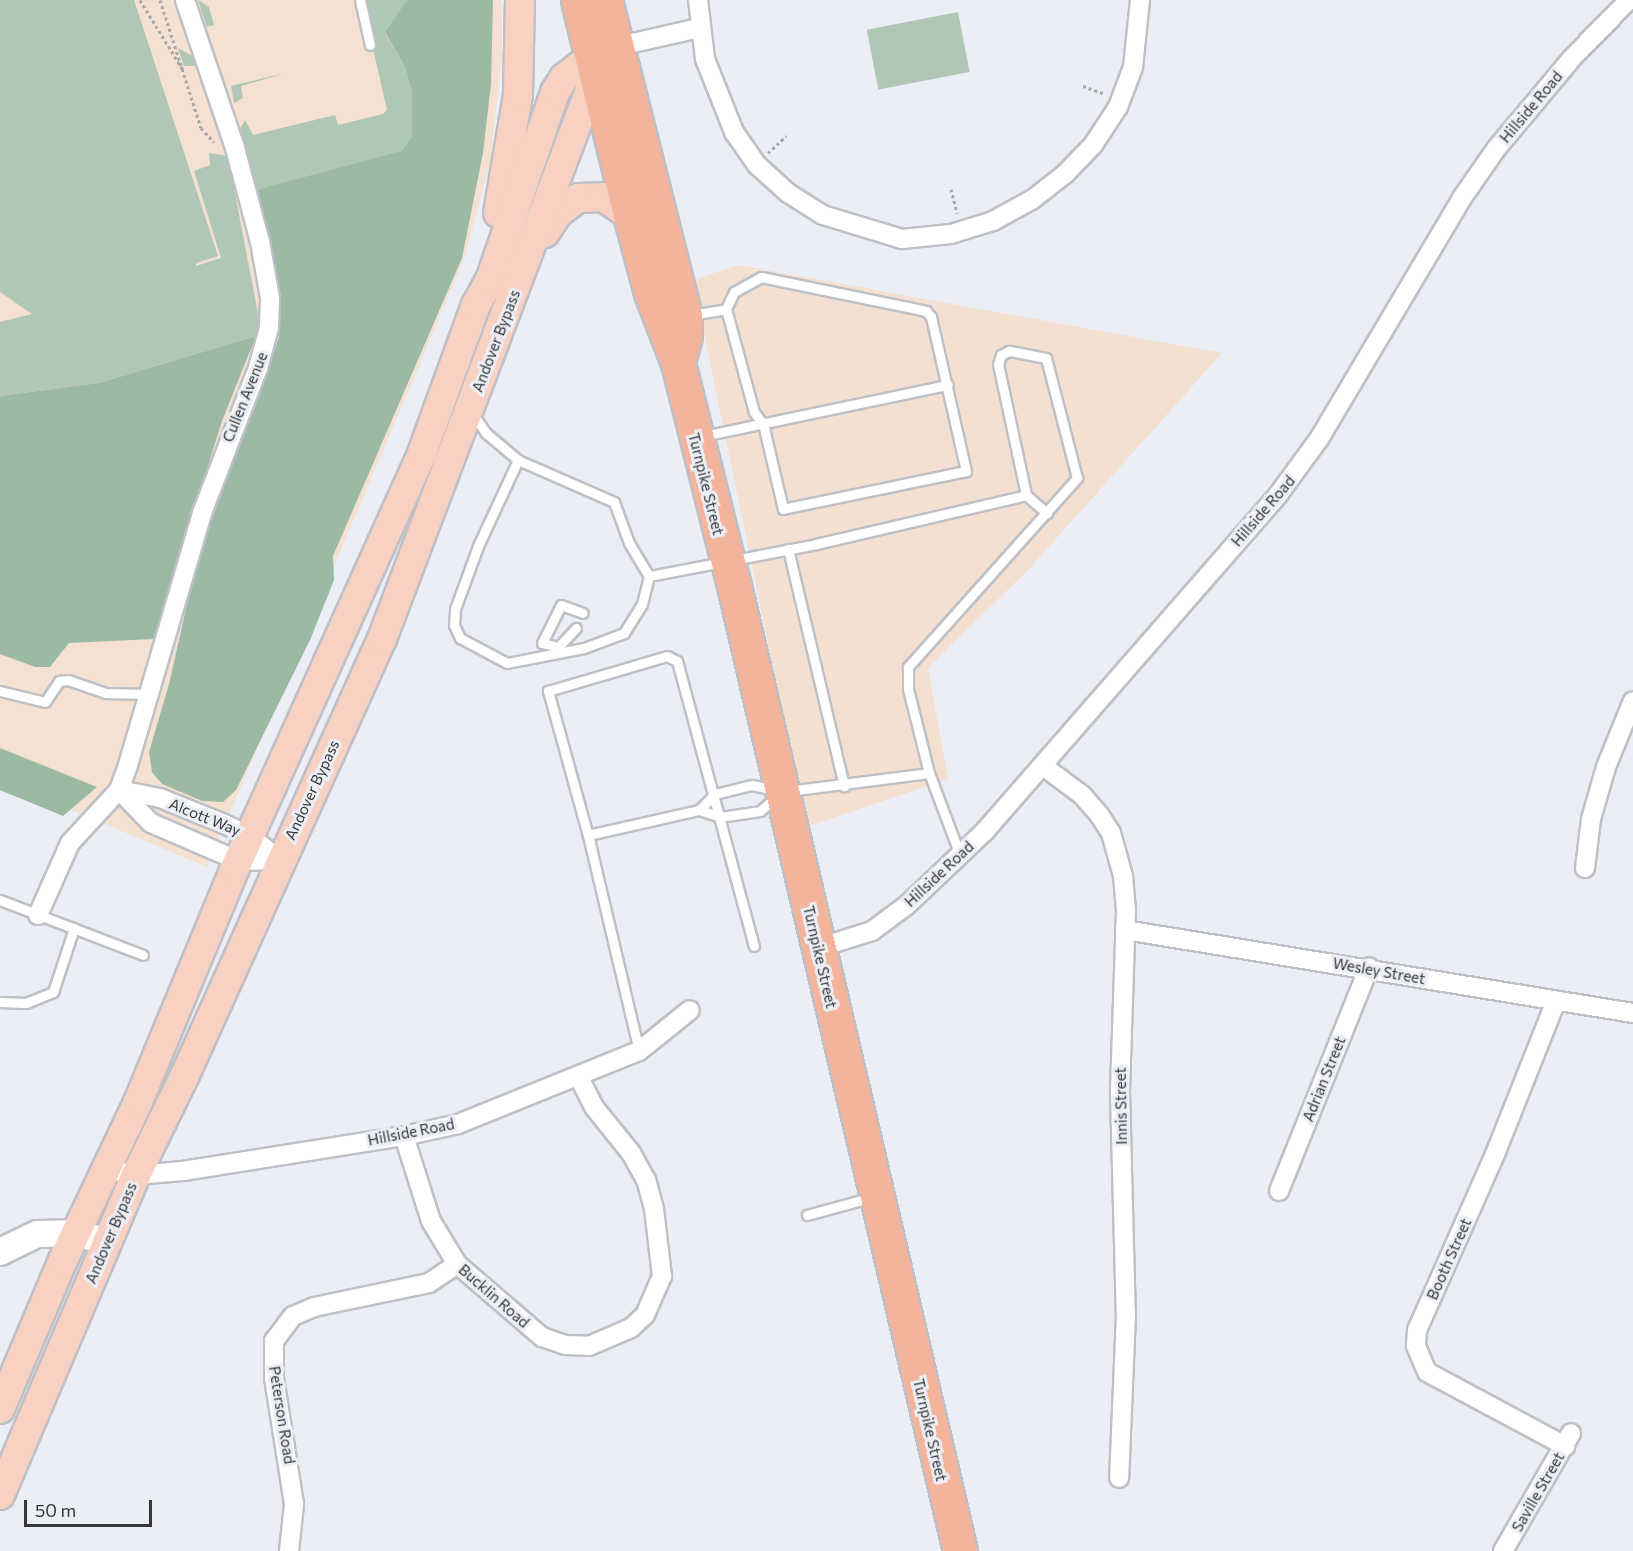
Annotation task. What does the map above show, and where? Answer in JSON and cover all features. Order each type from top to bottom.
[{"type":"highway","name":"Turnpike Street","points":[[578,0],[601,59],[685,316],[685,336],[678,363]]},
{"type":"highway","name":"Turnpike Street","points":[[605,0],[601,59],[630,215],[651,293],[678,363],[694,438],[782,792],[960,1551]]},
{"type":"main road","points":[[476,305],[501,202],[517,104],[520,0]]},
{"type":"main road","name":"Andover Bypass","points":[[0,1409],[76,1233],[138,1102],[190,970],[422,453],[476,305],[490,280],[555,92],[564,78],[601,59]]},
{"type":"main road","name":"Andover Bypass","points":[[0,1495],[136,1175],[185,1075],[280,860],[382,639],[601,59]]},
{"type":"main road","points":[[521,274],[558,213],[578,198],[603,197],[630,215]]},
{"type":"street","name":"Cullen Avenue","points":[[118,790],[202,513],[258,368],[269,328],[267,279],[235,148],[185,0]]},
{"type":"street","points":[[698,0],[699,28],[705,59],[734,132],[758,165],[788,193],[823,216],[902,239],[961,230],[993,221],[1033,200],[1065,174],[1093,145],[1121,100],[1133,67],[1140,0]]},
{"type":"street","name":"Hillside Road","points":[[818,948],[872,931],[960,855],[1043,766],[1303,463],[1462,198],[1496,148],[1572,58],[1629,0]]},
{"type":"street","points":[[601,59],[699,28]]},
{"type":"street","points":[[1585,868],[1591,819],[1603,777],[1633,700]]},
{"type":"street","name":"Innis Street","points":[[1043,766],[1082,795],[1111,833],[1123,876],[1125,930],[1120,1092],[1126,1314],[1119,1478]]},
{"type":"street","points":[[38,915],[70,843],[118,790]]},
{"type":"street","name":"Alcott Way","points":[[118,790],[160,798],[250,836],[280,860]]},
{"type":"street","name":"Alcott Way","points":[[118,790],[151,823],[239,861],[280,860]]},
{"type":"street","name":"Wesley Street","points":[[1125,930],[1369,967],[1633,1013]]},
{"type":"street","name":"Adrian Street","points":[[1279,1191],[1369,967]]},
{"type":"street","name":"Booth Street","points":[[1556,1001],[1496,1152],[1417,1330],[1416,1346],[1427,1372],[1568,1439]]},
{"type":"street","name":"Hillside Road","points":[[106,1169],[136,1175],[404,1136],[458,1124],[579,1078],[639,1051],[690,1010]]},
{"type":"street","name":"Bucklin Road","points":[[404,1136],[431,1221],[457,1264],[521,1322],[542,1337],[565,1345],[590,1346],[611,1338],[645,1315],[662,1276],[654,1209],[646,1180],[631,1153],[611,1133],[579,1078]]},
{"type":"street","points":[[0,1252],[37,1234],[76,1233],[107,1242]]},
{"type":"street","name":"Peterson Road","points":[[289,1551],[294,1504],[274,1378],[274,1341],[293,1316],[314,1307],[429,1283],[457,1264]]},
{"type":"street","name":"Saville Street","points":[[1503,1551],[1568,1439]]},
{"type":"lane","points":[[360,0],[370,45]]},
{"type":"lane","points":[[761,278],[926,311],[931,317],[948,385],[966,471],[787,510],[780,505],[763,423],[754,412],[726,309],[734,292],[761,278]]},
{"type":"lane","points":[[685,316],[726,309]]},
{"type":"lane","points":[[960,855],[929,773],[908,689],[908,667],[1047,513],[1077,478],[1046,358],[1009,351],[1001,355],[998,364],[1026,495],[1047,513]]},
{"type":"lane","points":[[694,438],[948,385]]},
{"type":"lane","points":[[470,409],[486,433],[518,460],[614,502],[629,543],[649,576]]},
{"type":"lane","points":[[518,460],[478,546],[455,609],[454,625],[460,638],[507,663],[605,642],[624,633],[634,620],[649,576]]},
{"type":"lane","points":[[649,576],[724,559],[788,549],[1026,495]]},
{"type":"lane","points":[[788,549],[844,786]]},
{"type":"lane","points":[[576,628],[558,647],[542,643],[561,605],[583,613]]},
{"type":"lane","points":[[639,1051],[588,835],[548,691],[602,673],[667,656],[677,661],[715,794],[754,946]]},
{"type":"lane","points":[[0,691],[29,701],[45,702],[59,681],[68,680],[105,693],[148,694]]},
{"type":"lane","points":[[699,810],[715,794],[752,785],[782,792],[844,786],[929,773]]},
{"type":"lane","points":[[588,835],[699,810],[720,817],[760,812],[782,792]]},
{"type":"lane","points":[[0,900],[143,955]]},
{"type":"lane","points":[[0,1002],[26,1003],[53,992],[74,928]]},
{"type":"lane","points":[[807,1215],[875,1196]]},
{"type":"path","points":[[140,0],[171,56],[185,72]]},
{"type":"path","points":[[160,0],[185,72],[202,131],[219,147],[235,148]]},
{"type":"path","points":[[185,72],[193,70]]},
{"type":"path","points":[[1083,86],[1121,100]]},
{"type":"path","points":[[758,165],[786,136]]},
{"type":"path","points":[[951,189],[961,230]]},
{"type":"shaded area","points":[[0,0],[502,0],[502,57],[490,163],[464,259],[207,867],[0,780]]},
{"type":"shaded area","points":[[738,265],[1222,353],[1029,569],[928,668],[948,779],[806,827],[693,280]]},
{"type":"green space","points":[[0,0],[134,0],[218,256],[196,263],[196,266],[221,258],[194,171],[210,165],[209,153],[228,156],[259,319],[256,336],[99,383],[0,396],[0,322],[32,314],[0,292]]},
{"type":"green space","points":[[198,0],[209,7],[214,25],[207,27]]},
{"type":"green space","points":[[362,0],[407,0],[385,33],[405,67],[412,92],[412,136],[402,151],[369,163],[256,190],[239,131],[245,120],[253,135],[335,115],[338,125],[383,114],[387,110]]},
{"type":"green space","points":[[407,0],[493,0],[491,84],[483,153],[462,258],[333,556],[334,580],[310,640],[236,790],[223,802],[202,801],[162,784],[152,772],[149,752],[169,684],[204,529],[243,416],[269,368],[279,337],[279,298],[256,190],[402,151],[412,136],[412,92],[405,67],[385,32]]},
{"type":"green space","points":[[958,12],[970,72],[878,90],[867,30]]},
{"type":"green space","points":[[178,48],[196,58],[200,66],[184,66]]},
{"type":"green space","points":[[286,73],[241,86],[243,98],[234,103],[231,86]]},
{"type":"green space","points":[[256,336],[222,421],[154,639],[69,643],[50,667],[35,667],[0,654],[0,396],[99,383]]},
{"type":"green space","points":[[0,748],[97,787],[63,816],[0,790]]}]
